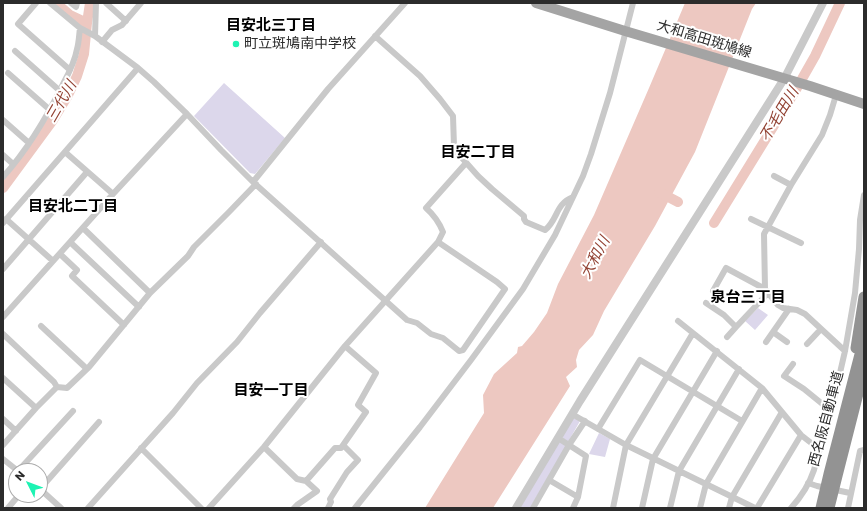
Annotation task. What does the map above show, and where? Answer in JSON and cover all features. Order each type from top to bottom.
[{"type":"highway","points":[[864,297],[857,344],[845,403],[849,412],[864,393]]},
{"type":"highway","name":"西名阪自動車道","points":[[830,508],[864,339]]},
{"type":"highway","name":"西名阪自動車道","points":[[821,508],[849,412],[864,370]]},
{"type":"main road","name":"大和高田斑鳩線","points":[[536,3],[625,32],[810,86],[864,104]]},
{"type":"street","points":[[36,3],[18,24],[70,70]]},
{"type":"street","points":[[50,3],[80,28],[95,36],[138,68],[154,82],[254,183],[407,320],[417,323],[431,334],[443,338],[459,350],[463,350],[505,289],[438,242]]},
{"type":"street","points":[[71,3],[76,7],[77,3]]},
{"type":"street","points":[[95,36],[96,3]]},
{"type":"street","points":[[106,3],[126,21]]},
{"type":"street","points":[[102,42],[112,30],[122,26],[141,3]]},
{"type":"street","points":[[3,334],[57,386],[67,388],[87,369],[150,293],[230,212],[328,89],[405,3]]},
{"type":"street","points":[[355,508],[472,360],[523,288],[555,235],[583,176],[610,93],[625,32],[634,3]]},
{"type":"street","points":[[516,508],[572,414],[784,79],[824,3]]},
{"type":"street","points":[[3,177],[42,124],[60,91],[77,51],[80,28]]},
{"type":"street","points":[[376,36],[420,76],[440,99],[453,116],[455,150],[492,189],[524,216],[526,222],[545,230],[550,226],[561,205],[573,197]]},
{"type":"street","points":[[15,51],[60,91]]},
{"type":"street","points":[[53,261],[29,239],[5,221],[138,68]]},
{"type":"street","points":[[8,73],[50,110]]},
{"type":"street","points":[[727,337],[767,291],[764,234],[791,185],[822,135],[836,95]]},
{"type":"street","points":[[3,317],[82,228],[187,114]]},
{"type":"street","points":[[3,120],[29,143]]},
{"type":"street","points":[[64,152],[113,194]]},
{"type":"street","points":[[3,155],[13,164]]},
{"type":"street","points":[[209,508],[264,447],[345,346],[438,242],[442,232],[440,225],[426,208],[466,163]]},
{"type":"street","points":[[3,269],[87,172]]},
{"type":"street","points":[[774,176],[791,185]]},
{"type":"street","points":[[791,508],[806,489],[814,471],[825,435],[845,351],[857,271],[860,220],[864,195]]},
{"type":"street","points":[[751,219],[801,243]]},
{"type":"street","points":[[82,228],[150,293]]},
{"type":"street","points":[[70,242],[138,307]]},
{"type":"street","points":[[88,508],[173,414],[197,383],[237,342],[321,242]]},
{"type":"street","points":[[60,254],[77,270],[72,276],[124,325]]},
{"type":"street","points":[[712,291],[726,268],[767,291],[778,305],[783,308],[797,310],[805,314],[845,351]]},
{"type":"street","points":[[706,304],[724,315],[736,327]]},
{"type":"street","points":[[766,342],[789,309]]},
{"type":"street","points":[[678,321],[762,388],[801,434],[820,449]]},
{"type":"street","points":[[41,326],[87,369]]},
{"type":"street","points":[[807,344],[821,329]]},
{"type":"street","points":[[773,332],[787,342]]},
{"type":"street","points":[[613,508],[626,445],[693,333]]},
{"type":"street","points":[[306,481],[335,448],[341,448],[366,412],[358,405],[376,373],[345,346]]},
{"type":"street","points":[[642,508],[653,459],[717,352]]},
{"type":"street","points":[[598,429],[640,360],[742,421]]},
{"type":"street","points":[[793,364],[784,376],[804,389],[831,411]]},
{"type":"street","points":[[670,508],[679,471],[739,369]]},
{"type":"street","points":[[3,378],[36,408]]},
{"type":"street","points":[[3,446],[57,386]]},
{"type":"street","points":[[700,508],[706,484],[762,388]]},
{"type":"street","points":[[25,463],[73,411]]},
{"type":"street","points":[[729,508],[732,497],[782,412]]},
{"type":"street","points":[[572,414],[653,459],[756,508],[801,434]]},
{"type":"street","points":[[3,419],[16,431]]},
{"type":"street","points":[[536,507],[549,480],[584,421]]},
{"type":"street","points":[[48,480],[99,422]]},
{"type":"street","points":[[558,438],[586,456],[578,497],[573,508]]},
{"type":"street","points":[[328,508],[331,502],[330,499],[347,472],[358,460],[343,445]]},
{"type":"street","points":[[264,447],[297,479],[306,481],[317,491],[294,508]]},
{"type":"street","points":[[141,448],[201,508]]},
{"type":"street","points":[[848,508],[848,493],[860,451],[864,450]]},
{"type":"street","points":[[549,480],[578,497]]},
{"type":"street","points":[[808,483],[848,493]]},
{"type":"street","points":[[48,496],[61,508]]},
{"type":"street","points":[[50,508],[55,502]]},
{"type":"shaded area","points":[[224,83],[285,138],[255,174],[250,173],[194,116]]},
{"type":"shaded area","points":[[758,308],[768,315],[755,330],[745,321]]},
{"type":"shaded area","points":[[575,418],[580,421],[568,442],[562,436]]},
{"type":"shaded area","points":[[599,433],[610,439],[605,457],[589,454]]},
{"type":"shaded area","points":[[560,442],[566,446],[530,508],[520,508],[558,443]]},
{"type":"water","name":"大和川","points":[[685,3],[756,3],[752,9],[695,152],[655,226],[604,311],[593,335],[579,350],[576,360],[577,367],[566,377],[570,386],[493,508],[425,508],[484,413],[483,395],[494,374],[517,353],[518,347],[522,346],[534,332],[547,313],[558,284],[594,215]]},
{"type":"waterway","points":[[56,3],[70,15],[87,23]]},
{"type":"waterway","name":"三代川","points":[[3,188],[53,120],[67,97],[77,76],[84,54],[90,3]]},
{"type":"waterway","name":"不毛田川","points":[[714,223],[794,93],[815,56],[840,3]]},
{"type":"waterway","name":"不毛田川","points":[[659,192],[678,202]]},
{"type":"place","name":"町立斑鳩南中学校","points":[[236,44]]},
{"type":"district","name":"目安北三丁目","points":[[271,26]]},
{"type":"district","name":"目安二丁目","points":[[478,153]]},
{"type":"district","name":"目安北二丁目","points":[[73,207]]},
{"type":"district","name":"泉台三丁目","points":[[748,298]]},
{"type":"district","name":"目安一丁目","points":[[271,391]]}]
